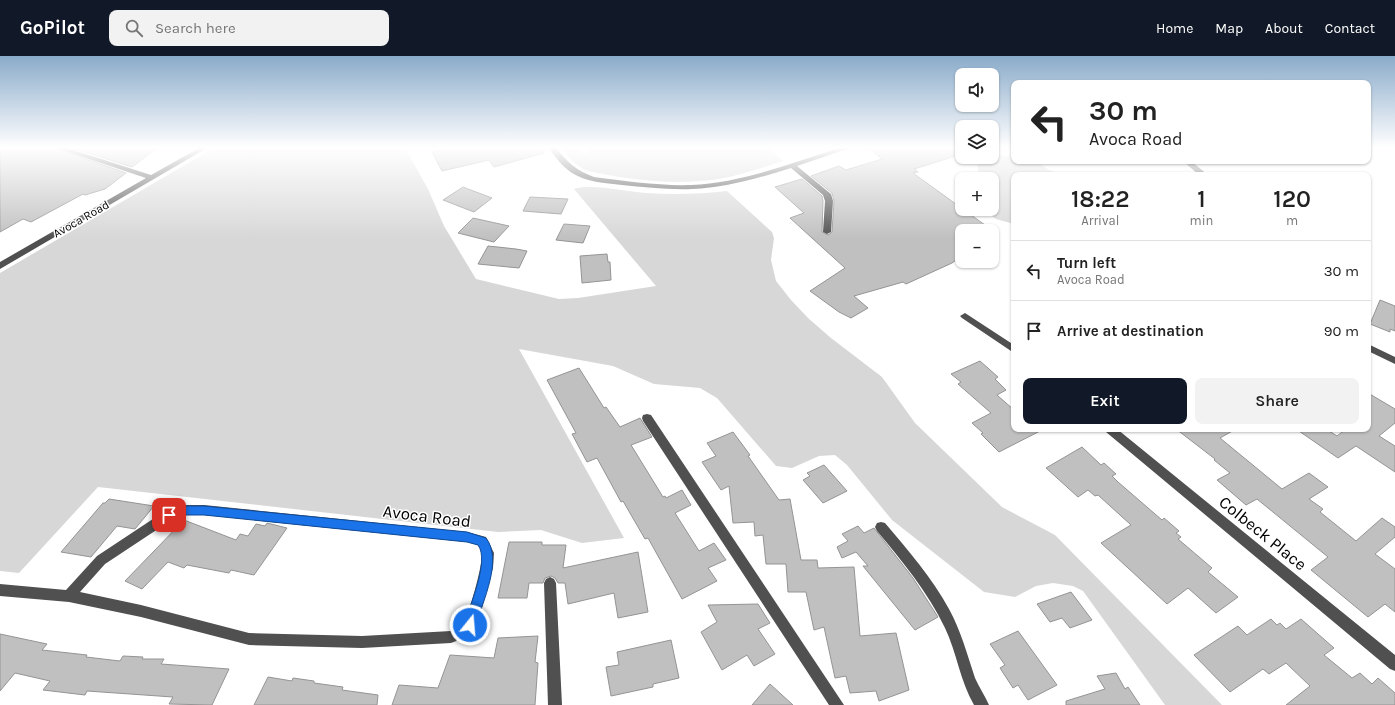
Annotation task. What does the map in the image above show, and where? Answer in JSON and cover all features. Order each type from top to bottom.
[{"type":"street","name":"Avoca Road","points":[[0,266],[152,178]]},
{"type":"street","points":[[591,178],[684,187],[705,186],[747,178]]},
{"type":"street","points":[[807,178],[827,194],[829,201],[827,232]]},
{"type":"street","points":[[965,316],[1011,348]]},
{"type":"street","points":[[1371,349],[1395,361]]},
{"type":"street","points":[[647,418],[837,705]]},
{"type":"street","name":"Colbeck Place","points":[[1114,432],[1395,664]]},
{"type":"street","name":"Avoca Road","points":[[0,590],[70,596],[141,611],[249,640],[362,642],[451,637],[462,633],[470,625],[487,568],[488,553],[482,541],[467,537],[204,510],[182,510],[169,515],[115,549],[91,570],[70,596]]},
{"type":"street","points":[[881,526],[925,580],[943,609],[952,627],[972,685],[982,705]]},
{"type":"street","points":[[550,583],[555,705]]},
{"type":"shaded area","points":[[162,178],[422,178],[444,226],[476,279],[559,299],[578,298],[656,286],[574,189],[581,187],[599,187],[667,194],[727,191],[772,232],[774,238],[771,260],[776,281],[808,318],[831,338],[882,377],[915,423],[1002,507],[1055,535],[1222,705],[1165,705],[1083,591],[1073,586],[1053,583],[1036,586],[1015,597],[984,592],[892,520],[847,465],[835,455],[819,456],[792,468],[776,466],[717,398],[700,388],[654,384],[613,366],[519,349],[624,538],[582,543],[541,530],[498,532],[98,487],[19,573],[0,571],[0,273]]},
{"type":"shaded area","points":[[627,178],[718,178],[679,182]]},
{"type":"shaded area","points":[[999,178],[1011,178],[1011,223],[996,219],[992,216],[999,216]]},
{"type":"building","points":[[0,178],[119,178],[105,189],[85,195],[83,194],[31,222],[23,219],[0,232]]},
{"type":"building","points":[[814,178],[920,178],[955,203],[955,216],[972,216],[984,224],[955,224],[955,261],[906,284],[903,282],[854,296],[868,308],[851,318],[839,312],[810,291],[845,268],[790,218],[804,213],[775,187],[802,179],[822,196],[822,232],[828,235],[832,232],[834,201],[832,193]]},
{"type":"building","points":[[463,187],[492,198],[474,212],[443,200]]},
{"type":"building","points":[[530,197],[568,199],[561,214],[523,211]]},
{"type":"building","points":[[473,218],[509,226],[494,242],[458,233]]},
{"type":"building","points":[[564,224],[590,226],[583,243],[556,240]]},
{"type":"building","points":[[488,246],[527,251],[519,268],[478,264]]},
{"type":"building","points":[[607,254],[608,262],[610,262],[611,280],[582,283],[580,256]]},
{"type":"building","points":[[1380,300],[1395,306],[1395,331],[1390,329],[1390,332],[1371,324]]},
{"type":"building","points":[[980,361],[998,377],[995,379],[1006,390],[997,395],[1011,407],[1011,432],[1038,432],[999,452],[981,434],[983,433],[972,423],[991,413],[958,384],[961,382],[951,374]]},
{"type":"building","points":[[579,368],[604,408],[606,407],[620,427],[640,418],[652,437],[631,445],[663,497],[665,496],[666,498],[682,490],[691,505],[675,513],[699,551],[714,543],[726,560],[708,568],[717,581],[682,599],[648,538],[645,539],[623,501],[621,502],[597,458],[587,462],[572,434],[576,433],[547,380]]},
{"type":"building","points":[[1371,395],[1395,409],[1395,423],[1379,436],[1395,446],[1395,472],[1356,446],[1338,458],[1300,432],[1331,432],[1337,436],[1342,432],[1371,432]]},
{"type":"building","points":[[733,432],[779,500],[790,499],[801,560],[817,560],[818,568],[854,567],[860,636],[896,633],[909,690],[879,701],[876,691],[850,693],[846,676],[835,678],[824,627],[814,630],[806,592],[788,592],[786,564],[766,564],[763,535],[755,536],[754,522],[733,523],[729,486],[721,490],[702,462],[716,456],[707,443]]},
{"type":"building","points":[[1180,432],[1231,432],[1220,438],[1282,489],[1309,473],[1328,487],[1309,499],[1323,509],[1320,512],[1356,541],[1382,518],[1395,527],[1395,537],[1375,554],[1395,569],[1395,612],[1385,604],[1368,617],[1311,570],[1328,557],[1257,499],[1246,505],[1217,480],[1230,473],[1214,460],[1215,459]]},
{"type":"building","points":[[1082,447],[1101,465],[1104,463],[1116,474],[1112,476],[1118,482],[1162,520],[1164,518],[1179,531],[1176,533],[1181,537],[1178,539],[1212,568],[1208,572],[1238,597],[1216,613],[1188,588],[1167,604],[1101,543],[1131,525],[1098,495],[1095,496],[1088,490],[1078,497],[1046,468]]},
{"type":"building","points":[[824,465],[847,491],[823,503],[803,480],[810,476],[807,473]]},
{"type":"building","points":[[109,499],[154,506],[135,529],[117,526],[91,557],[61,552],[103,503]]},
{"type":"building","points":[[184,520],[236,540],[240,534],[248,536],[256,524],[265,526],[267,523],[287,528],[254,575],[231,570],[229,573],[187,565],[184,568],[168,562],[142,589],[125,581]]},
{"type":"building","points":[[858,526],[864,533],[874,528],[913,578],[938,617],[915,630],[863,566],[868,566],[856,552],[842,558],[837,547],[848,541],[842,534]]},
{"type":"building","points":[[509,542],[542,542],[542,545],[566,545],[563,568],[638,552],[648,612],[618,618],[614,593],[568,604],[565,583],[558,583],[555,578],[551,576],[545,578],[543,583],[529,583],[527,598],[498,598]]},
{"type":"building","points":[[1071,592],[1092,620],[1070,628],[1062,618],[1050,622],[1037,604]]},
{"type":"building","points":[[758,604],[770,623],[758,629],[775,654],[754,666],[747,655],[722,670],[701,632],[717,622],[708,605]]},
{"type":"building","points":[[1271,619],[1277,625],[1280,623],[1286,629],[1301,619],[1334,648],[1324,655],[1352,678],[1360,673],[1372,684],[1378,678],[1395,693],[1395,705],[1286,705],[1310,686],[1286,663],[1269,674],[1263,669],[1230,692],[1194,655],[1238,626],[1247,635]]},
{"type":"building","points":[[1018,631],[1057,685],[1028,700],[1018,685],[1013,688],[1000,668],[1005,665],[990,644]]},
{"type":"building","points":[[0,634],[47,644],[42,650],[87,655],[86,657],[120,661],[123,656],[143,657],[142,659],[164,659],[161,664],[229,669],[212,705],[169,704],[173,697],[87,691],[85,695],[43,690],[50,681],[15,673],[0,691]]},
{"type":"building","points":[[538,636],[535,662],[538,663],[535,705],[392,705],[399,685],[438,688],[450,655],[494,658],[498,638]]},
{"type":"building","points":[[671,640],[679,678],[653,684],[653,687],[611,696],[606,667],[619,665],[617,652]]},
{"type":"building","points":[[1116,673],[1125,689],[1128,687],[1140,705],[1066,705],[1066,701],[1105,689],[1097,676]]},
{"type":"building","points":[[268,677],[292,681],[293,678],[314,681],[314,683],[343,687],[342,690],[378,695],[377,705],[254,705]]},
{"type":"building","points":[[770,684],[793,705],[752,705]]},
{"type":"route","points":[[169,515],[182,510],[192,509],[467,537],[482,541],[488,553],[487,568],[470,625]]}]
